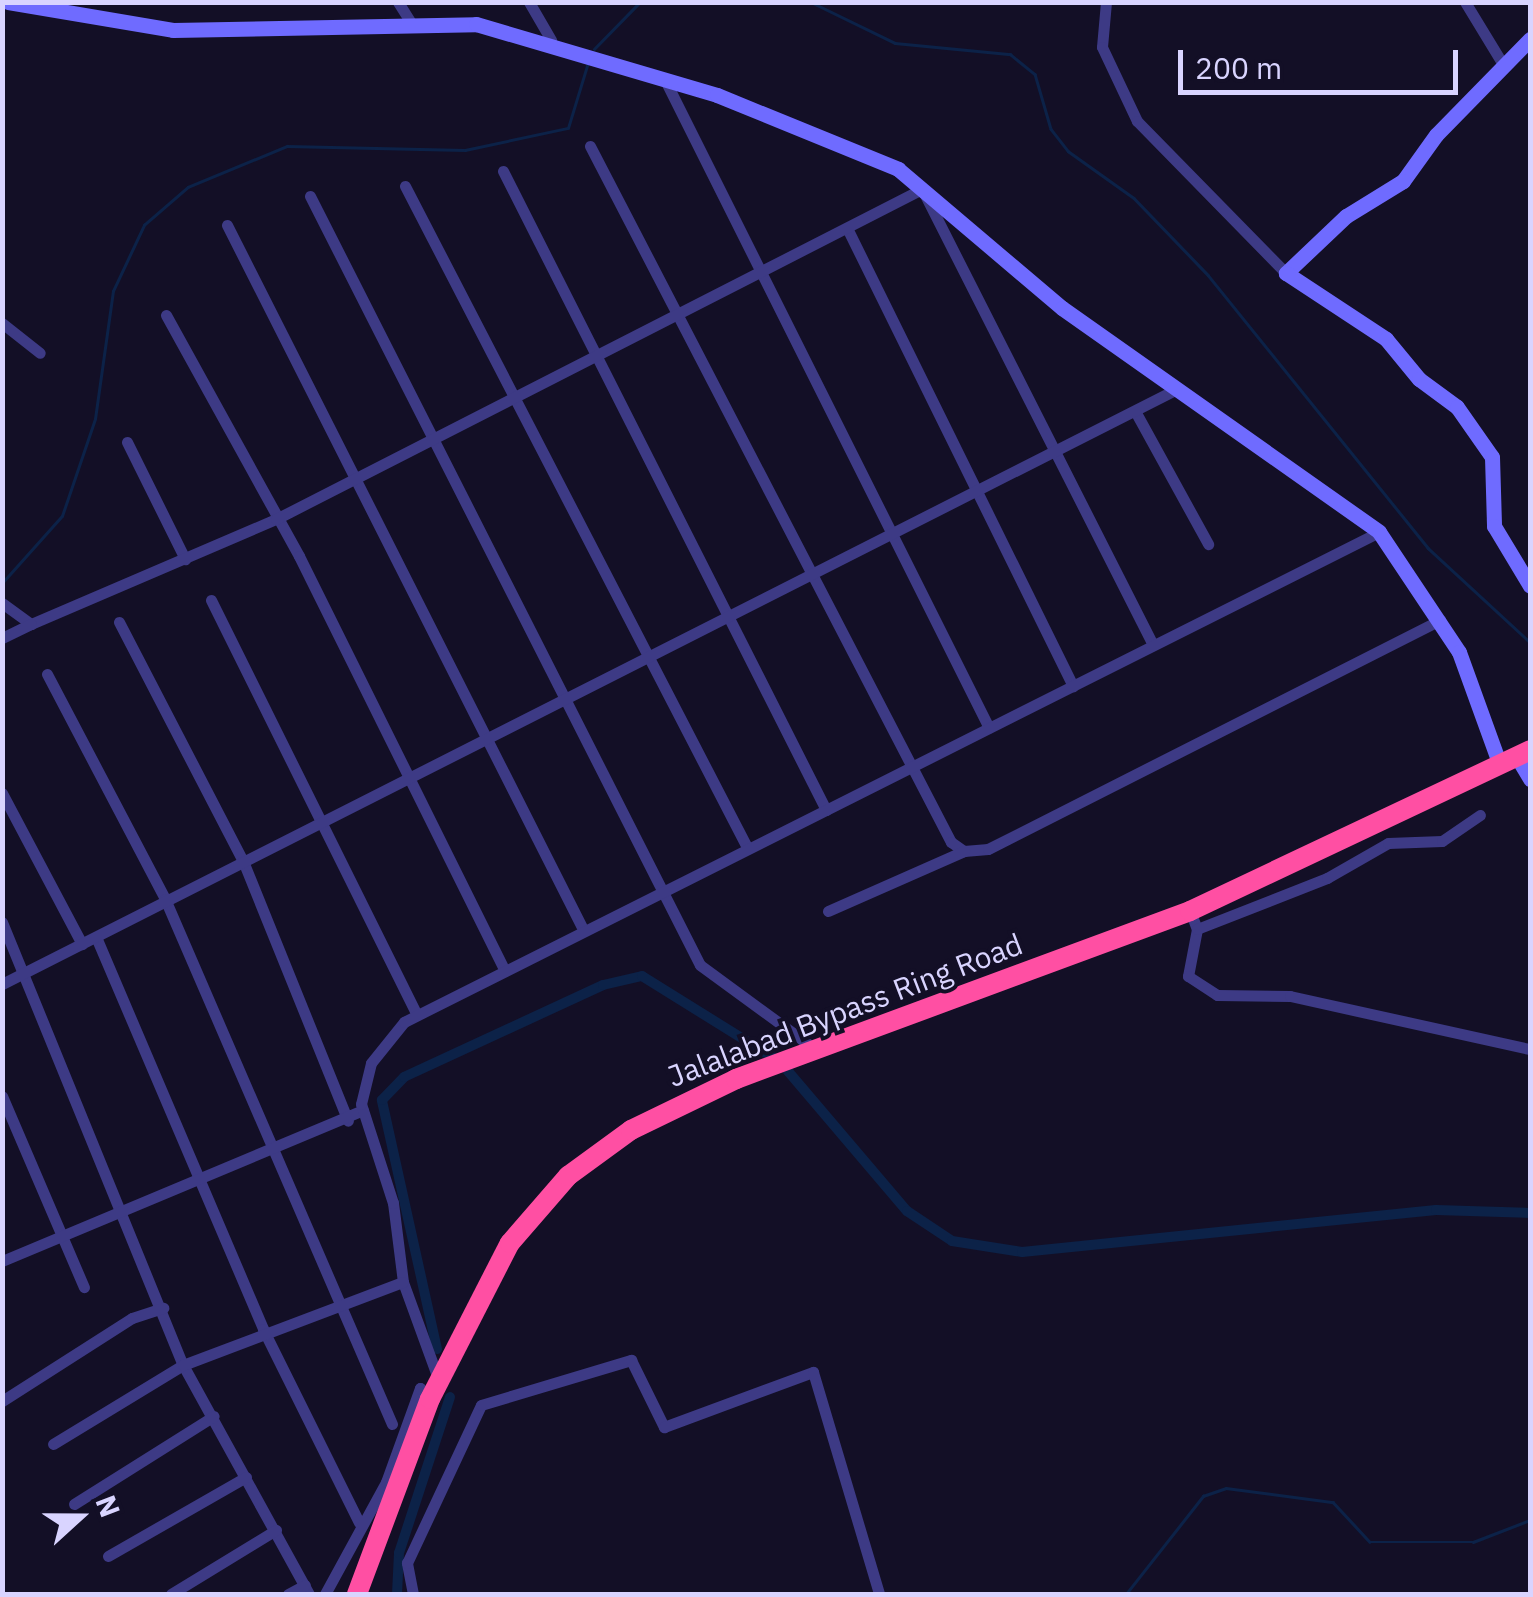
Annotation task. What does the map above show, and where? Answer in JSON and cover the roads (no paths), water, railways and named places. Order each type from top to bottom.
[{"type":"highway","name":"Jalalabad Bypass Ring Road","points":[[357,1594],[434,1390],[510,1242],[568,1176],[680,1103],[816,1050],[1194,920],[1516,757]]},
{"type":"street","points":[[8,2],[70,16],[173,30],[476,24],[558,42],[795,122],[898,168],[1173,391],[1379,532],[1440,620],[1530,779]]},
{"type":"street","points":[[70,16],[91,2]]},
{"type":"street","points":[[398,2],[411,23]]},
{"type":"street","points":[[529,2],[558,42]]},
{"type":"street","points":[[1106,2],[1102,47],[1137,121],[1286,273],[1386,339],[1419,379],[1457,407],[1492,457],[1494,526],[1530,586]]},
{"type":"street","points":[[1465,2],[1504,66]]},
{"type":"street","points":[[1286,273],[1346,216],[1403,181],[1530,39]]},
{"type":"street","points":[[666,80],[989,728]]},
{"type":"street","points":[[590,146],[951,842],[964,851]]},
{"type":"street","points":[[503,172],[826,810]]},
{"type":"street","points":[[405,186],[748,849]]},
{"type":"street","points":[[2,638],[276,519],[922,189]]},
{"type":"street","points":[[922,189],[1153,646]]},
{"type":"street","points":[[310,196],[700,966],[816,1050]]},
{"type":"street","points":[[227,226],[584,931]]},
{"type":"street","points":[[847,228],[1073,686]]},
{"type":"street","points":[[166,315],[276,519],[505,971]]},
{"type":"street","points":[[2,323],[40,353]]},
{"type":"street","points":[[2,984],[1173,391]]},
{"type":"street","points":[[1135,410],[1208,544]]},
{"type":"street","points":[[127,442],[185,559]]},
{"type":"street","points":[[325,1594],[351,1557],[358,1522],[386,1482],[420,1388],[434,1390],[403,1282],[393,1203],[363,1110],[372,1063],[416,1016],[1379,532]]},
{"type":"street","points":[[211,600],[416,1016]]},
{"type":"street","points":[[2,603],[31,624]]},
{"type":"street","points":[[828,911],[964,851],[988,848],[1440,620]]},
{"type":"street","points":[[119,622],[243,862],[348,1121]]},
{"type":"street","points":[[48,674],[165,899],[336,1305],[392,1424]]},
{"type":"street","points":[[2,793],[82,944]]},
{"type":"street","points":[[1480,815],[1442,841],[1388,842],[1327,878],[1194,920],[1188,976],[1217,995],[1290,996],[1507,1050],[1530,1049]]},
{"type":"street","points":[[2,922],[27,972],[124,1207],[183,1365],[307,1590],[288,1594]]},
{"type":"street","points":[[96,937],[201,1175],[263,1329],[358,1522]]},
{"type":"street","points":[[2,1096],[84,1287]]},
{"type":"street","points":[[2,1260],[270,1147],[348,1121],[363,1110]]},
{"type":"street","points":[[53,1444],[183,1365],[263,1329],[403,1282]]},
{"type":"street","points":[[2,1401],[132,1318],[162,1308]]},
{"type":"street","points":[[414,1594],[407,1564],[481,1405],[631,1360],[664,1427],[813,1372],[879,1594]]},
{"type":"street","points":[[74,1504],[214,1416]]},
{"type":"street","points":[[108,1556],[246,1477]]},
{"type":"street","points":[[171,1594],[276,1530]]},
{"type":"waterway","points":[[594,49],[640,2]]},
{"type":"waterway","points":[[811,2],[895,43],[1010,54],[1035,74],[1051,129],[1068,151],[1134,198],[1208,275],[1428,548],[1530,642]]},
{"type":"waterway","points":[[2,583],[62,516],[95,419],[113,291],[144,225],[188,187],[287,146],[465,150],[568,128],[587,66]]},
{"type":"waterway","points":[[437,1349],[382,1100],[404,1077],[603,985],[642,976],[772,1057]]},
{"type":"waterway","points":[[787,1070],[907,1211],[952,1241],[1022,1252],[1436,1210],[1530,1213]]},
{"type":"waterway","points":[[397,1594],[399,1553],[450,1397]]},
{"type":"waterway","points":[[1126,1594],[1203,1496],[1226,1488],[1333,1502],[1370,1542],[1473,1542],[1530,1520]]}]
